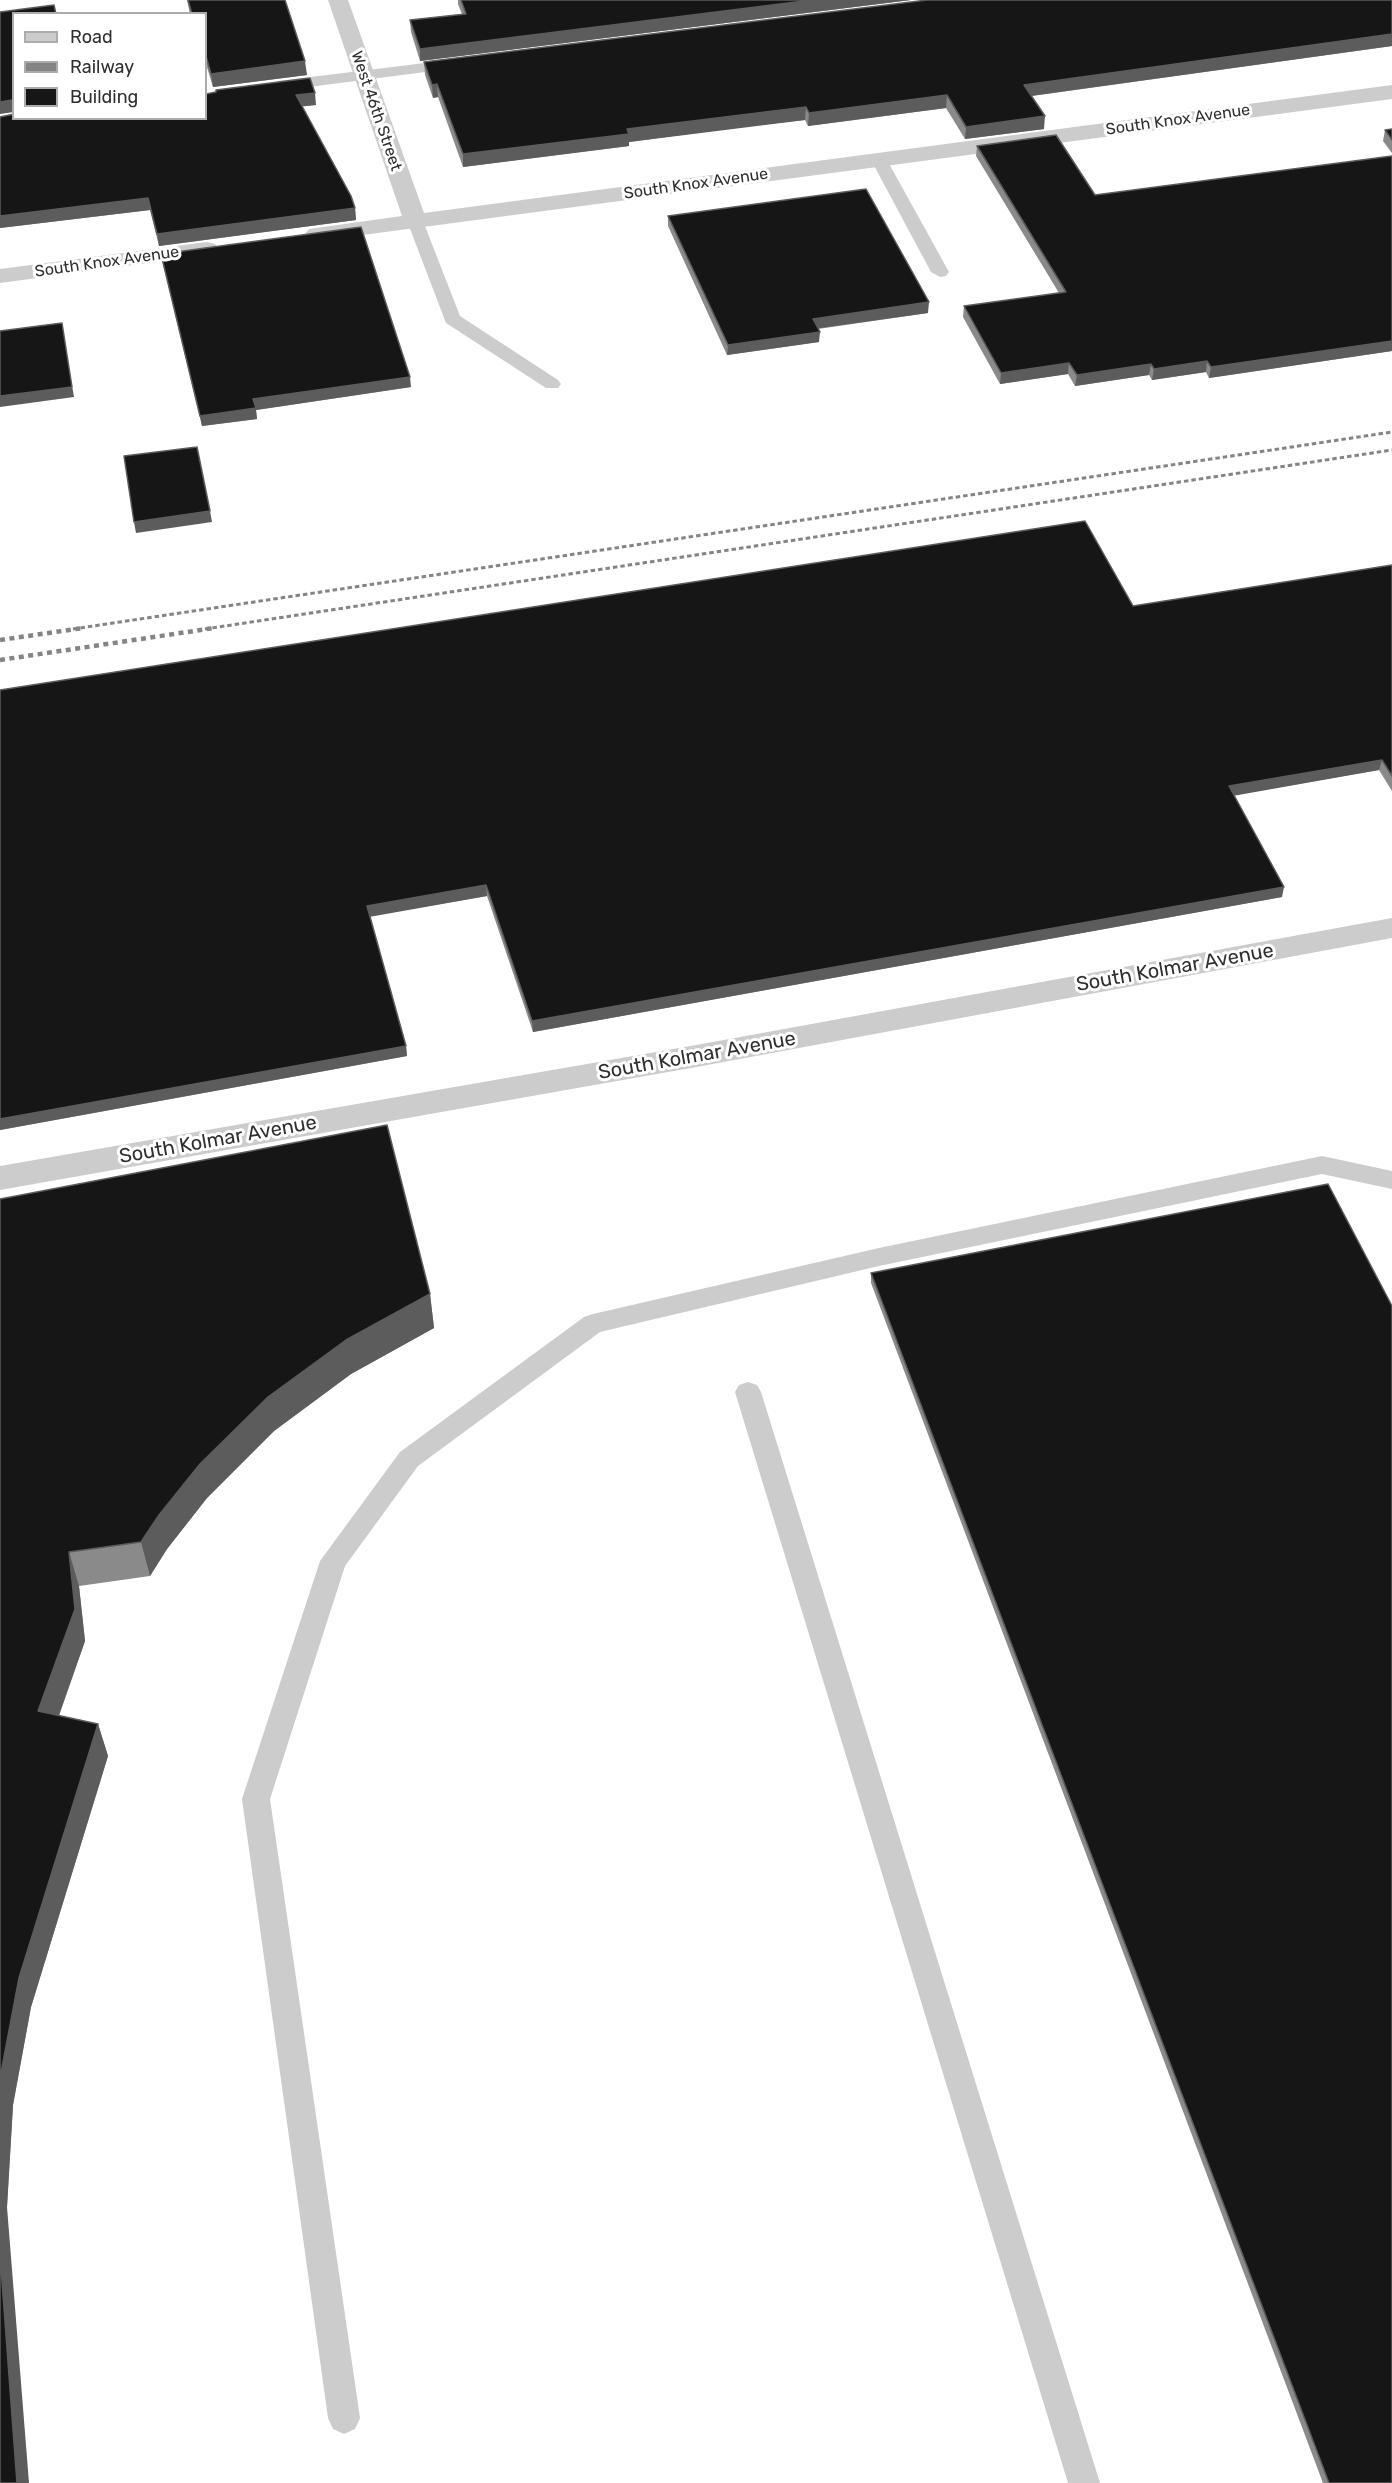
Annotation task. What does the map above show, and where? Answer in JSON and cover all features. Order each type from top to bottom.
[{"type":"street","name":"West 46th Street","points":[[338,0],[415,221]]},
{"type":"street","name":"South Knox Avenue","points":[[296,237],[1392,92]]},
{"type":"street","name":"South Knox Avenue","points":[[0,276],[225,246]]},
{"type":"street","name":"South Kolmar Avenue","points":[[0,1178],[713,1053],[1392,928]]},
{"type":"lane","points":[[262,88],[471,62]]},
{"type":"lane","points":[[879,160],[940,272]]},
{"type":"lane","points":[[415,221],[452,319],[552,384]]},
{"type":"lane","points":[[344,2418],[256,1799],[333,1561],[410,1459],[593,1324],[879,1257],[1322,1165],[1392,1180]]},
{"type":"lane","points":[[748,1392],[1084,2483]]},
{"type":"building","points":[[188,0],[285,0],[305,61],[211,74],[207,60],[207,12],[191,12]]},
{"type":"building","points":[[461,0],[812,0],[420,49],[410,20],[466,14]]},
{"type":"building","points":[[927,0],[1392,0],[1392,34],[1024,85],[1045,116],[966,127],[947,95],[809,113],[806,107],[627,129],[629,134],[463,154],[437,84],[432,85],[424,62]]},
{"type":"building","points":[[54,5],[56,12],[12,12],[12,100],[0,102],[0,12]]},
{"type":"building","points":[[310,78],[315,93],[296,95],[351,196],[355,208],[157,234],[148,198],[0,216],[0,117],[12,114],[12,120],[207,120],[207,94],[216,92],[216,90]]},
{"type":"building","points":[[1392,129],[1392,140],[1385,130]]},
{"type":"building","points":[[1056,135],[1095,195],[1392,156],[1392,341],[1211,367],[1207,361],[1154,369],[1151,364],[1077,375],[1069,363],[1001,373],[964,306],[1066,292],[977,146]]},
{"type":"building","points":[[866,189],[929,302],[813,319],[820,332],[728,345],[668,216]]},
{"type":"building","points":[[361,227],[410,377],[253,399],[256,408],[200,416],[161,254]]},
{"type":"building","points":[[62,323],[72,387],[0,396],[0,331]]},
{"type":"building","points":[[197,447],[210,511],[134,522],[124,456]]},
{"type":"building","points":[[1085,521],[1133,606],[1392,565],[1392,776],[1382,760],[1229,786],[1284,887],[532,1021],[486,885],[367,906],[406,1046],[0,1119],[0,690]]},
{"type":"building","points":[[387,1125],[430,1294],[346,1340],[268,1397],[200,1464],[159,1515],[141,1542],[69,1552],[75,1609],[38,1711],[98,1724],[19,1978],[0,2078],[0,1199]]},
{"type":"building","points":[[1328,1184],[1392,1306],[1392,2483],[1329,2483],[871,1273]]},
{"type":"building","points":[[0,2254],[17,2483],[0,2483]]},
{"type":"railway","points":[[73,629],[1392,432]]},
{"type":"railway","points":[[205,629],[1392,450]]},
{"type":"railway","points":[[0,640],[83,628]]},
{"type":"railway","points":[[0,660],[214,628]]}]
